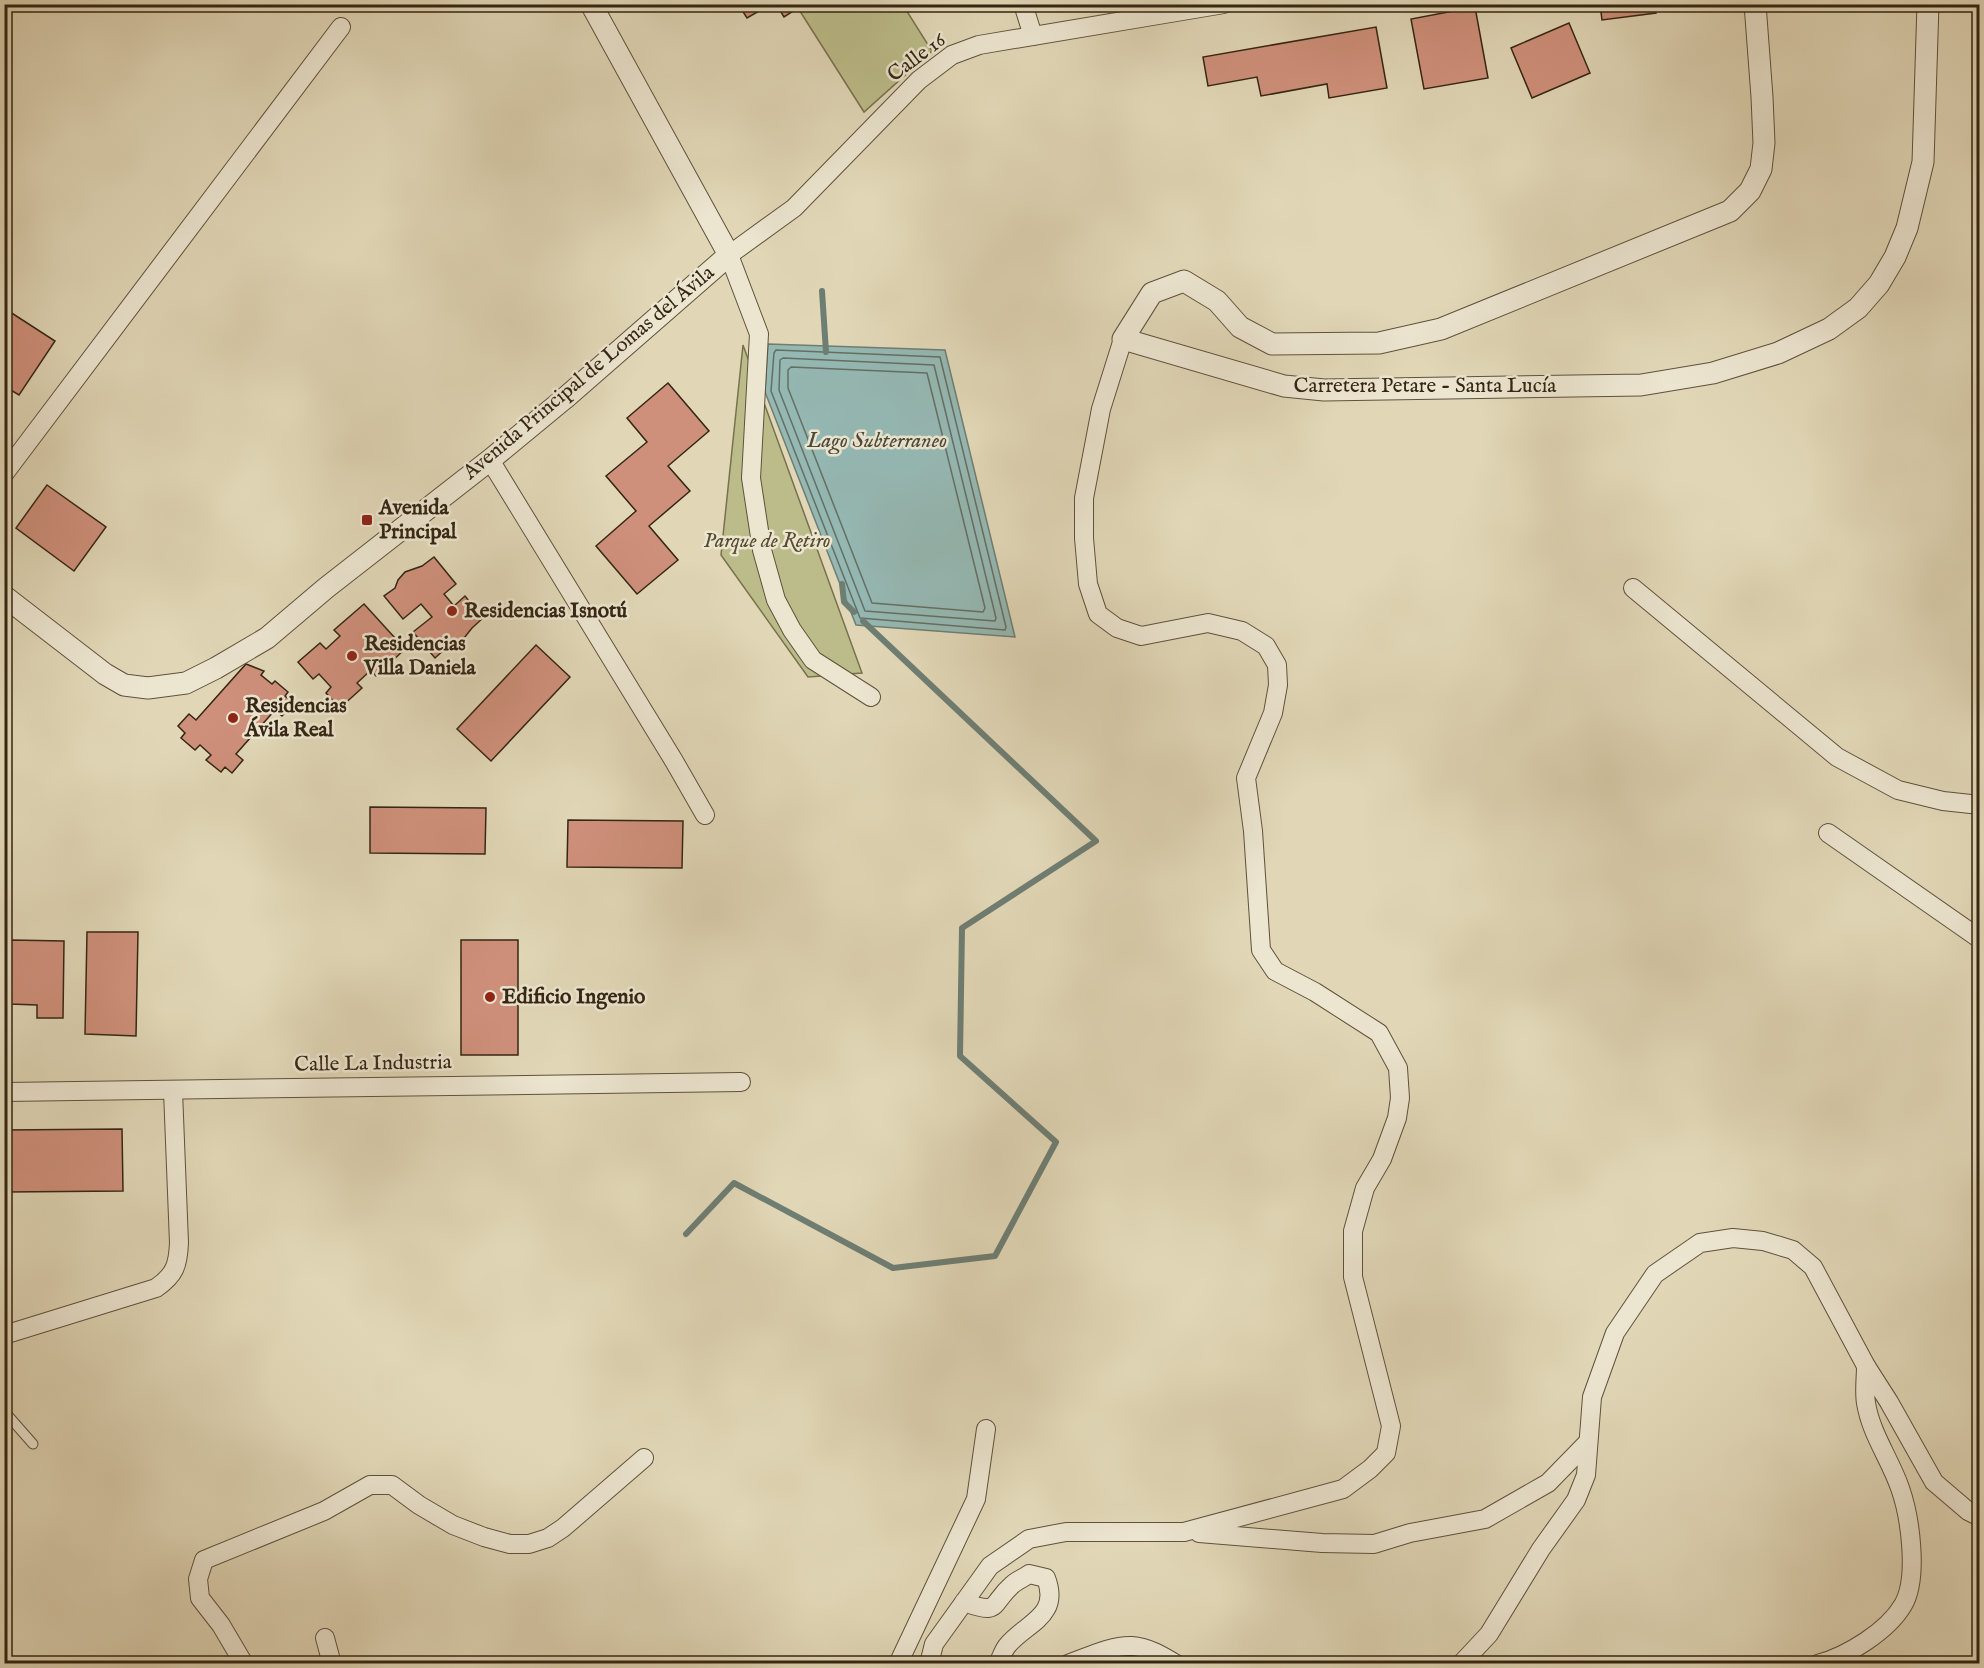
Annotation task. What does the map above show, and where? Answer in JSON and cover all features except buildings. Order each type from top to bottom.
[{"type":"street","name":"Avenida Principal de Lomas del Ávila","points":[[4,596],[105,674],[124,685],[148,687],[186,683],[267,638],[326,588],[564,399],[729,255],[591,4]]},
{"type":"street","points":[[1023,4],[1033,36]]},
{"type":"street","name":"Calle 16","points":[[729,255],[794,208],[913,86],[952,55],[979,45],[1224,4]]},
{"type":"street","points":[[1184,1532],[1343,1489],[1370,1469],[1386,1453],[1391,1426],[1353,1276],[1353,1231],[1365,1188],[1382,1160],[1397,1118],[1400,1098],[1398,1068],[1379,1033],[1314,992],[1275,971],[1261,950],[1253,831],[1246,778],[1273,713],[1278,685],[1277,665],[1266,646],[1242,631],[1208,623],[1141,636],[1118,628],[1098,614],[1088,584],[1084,538],[1084,498],[1101,409],[1123,339],[1152,294],[1184,282],[1217,301],[1240,327],[1272,344],[1379,343],[1441,329],[1730,211],[1750,191],[1761,169],[1764,143],[1755,4]]},
{"type":"street","name":"Carretera Petare - Santa Lucía","points":[[1123,339],[1284,386],[1324,390],[1641,385],[1713,373],[1778,353],[1829,329],[1858,308],[1879,284],[1899,248],[1907,228],[1923,162],[1928,4]]},
{"type":"street","points":[[4,474],[341,27]]},
{"type":"street","points":[[729,255],[759,334],[751,478],[762,550],[776,600],[792,630],[813,660],[871,697]]},
{"type":"street","points":[[490,460],[705,815]]},
{"type":"street","points":[[1632,588],[1837,757],[1898,790],[1943,801],[1980,805]]},
{"type":"street","points":[[1828,833],[1980,939]]},
{"type":"street","name":"Calle La Industria","points":[[4,1092],[741,1082]]},
{"type":"street","points":[[4,1335],[156,1288],[169,1279],[178,1261],[179,1243],[173,1091]]},
{"type":"street","points":[[1461,1664],[1489,1634],[1541,1549],[1576,1500],[1586,1475],[1592,1396],[1615,1333],[1655,1274],[1700,1243],[1733,1238],[1763,1241],[1793,1250],[1813,1267],[1866,1366],[1934,1482],[1968,1511],[1980,1517]]},
{"type":"street","points":[[1818,1664],[1828,1661],[1878,1633],[1904,1604],[1911,1576],[1911,1535],[1900,1488],[1874,1432],[1865,1401],[1866,1366]]},
{"type":"street","points":[[898,1664],[976,1499],[986,1428]]},
{"type":"street","points":[[929,1664],[934,1644],[990,1566],[1029,1539],[1066,1532],[1184,1532],[1322,1543],[1374,1544],[1410,1533],[1485,1519],[1548,1483],[1587,1443]]},
{"type":"street","points":[[244,1664],[221,1625],[200,1598],[198,1579],[204,1560],[324,1511],[370,1485],[392,1485],[419,1505],[453,1525],[484,1537],[510,1544],[529,1544],[548,1538],[563,1528],[644,1458]]},
{"type":"street","points":[[964,1602],[982,1609],[996,1605],[1012,1585],[1029,1574],[1046,1578],[1050,1588],[1048,1605],[1038,1620],[1007,1646],[998,1664]]},
{"type":"street","points":[[325,1638],[332,1664]]},
{"type":"street","points":[[1068,1664],[1107,1650],[1132,1646],[1155,1652],[1176,1664]]},
{"type":"lane","points":[[4,1411],[33,1444]]},
{"type":"green space","points":[[796,5],[903,5],[932,51],[864,112]]},
{"type":"green space","name":"Parque de Retiro","points":[[743,345],[862,673],[808,677],[721,555]]},
{"type":"water","name":"Lago Subterraneo","points":[[768,344],[945,350],[1015,637],[856,625],[765,392]]},
{"type":"waterway","points":[[822,291],[826,352]]},
{"type":"waterway","points":[[842,584],[844,602],[854,612]]},
{"type":"waterway","points":[[686,1234],[734,1183],[893,1268],[995,1256],[1056,1142],[960,1056],[962,928],[1096,841],[863,621]]},
{"type":"place","name":"Avenida Principal","points":[[367,520]]},
{"type":"place","name":"Residencias Isnotú","points":[[452,611]]},
{"type":"place","name":"Residencias Villa Daniela","points":[[352,656]]},
{"type":"place","name":"Residencias Ávila Real","points":[[233,718]]},
{"type":"place","name":"Edificio Ingenio","points":[[490,997]]}]
